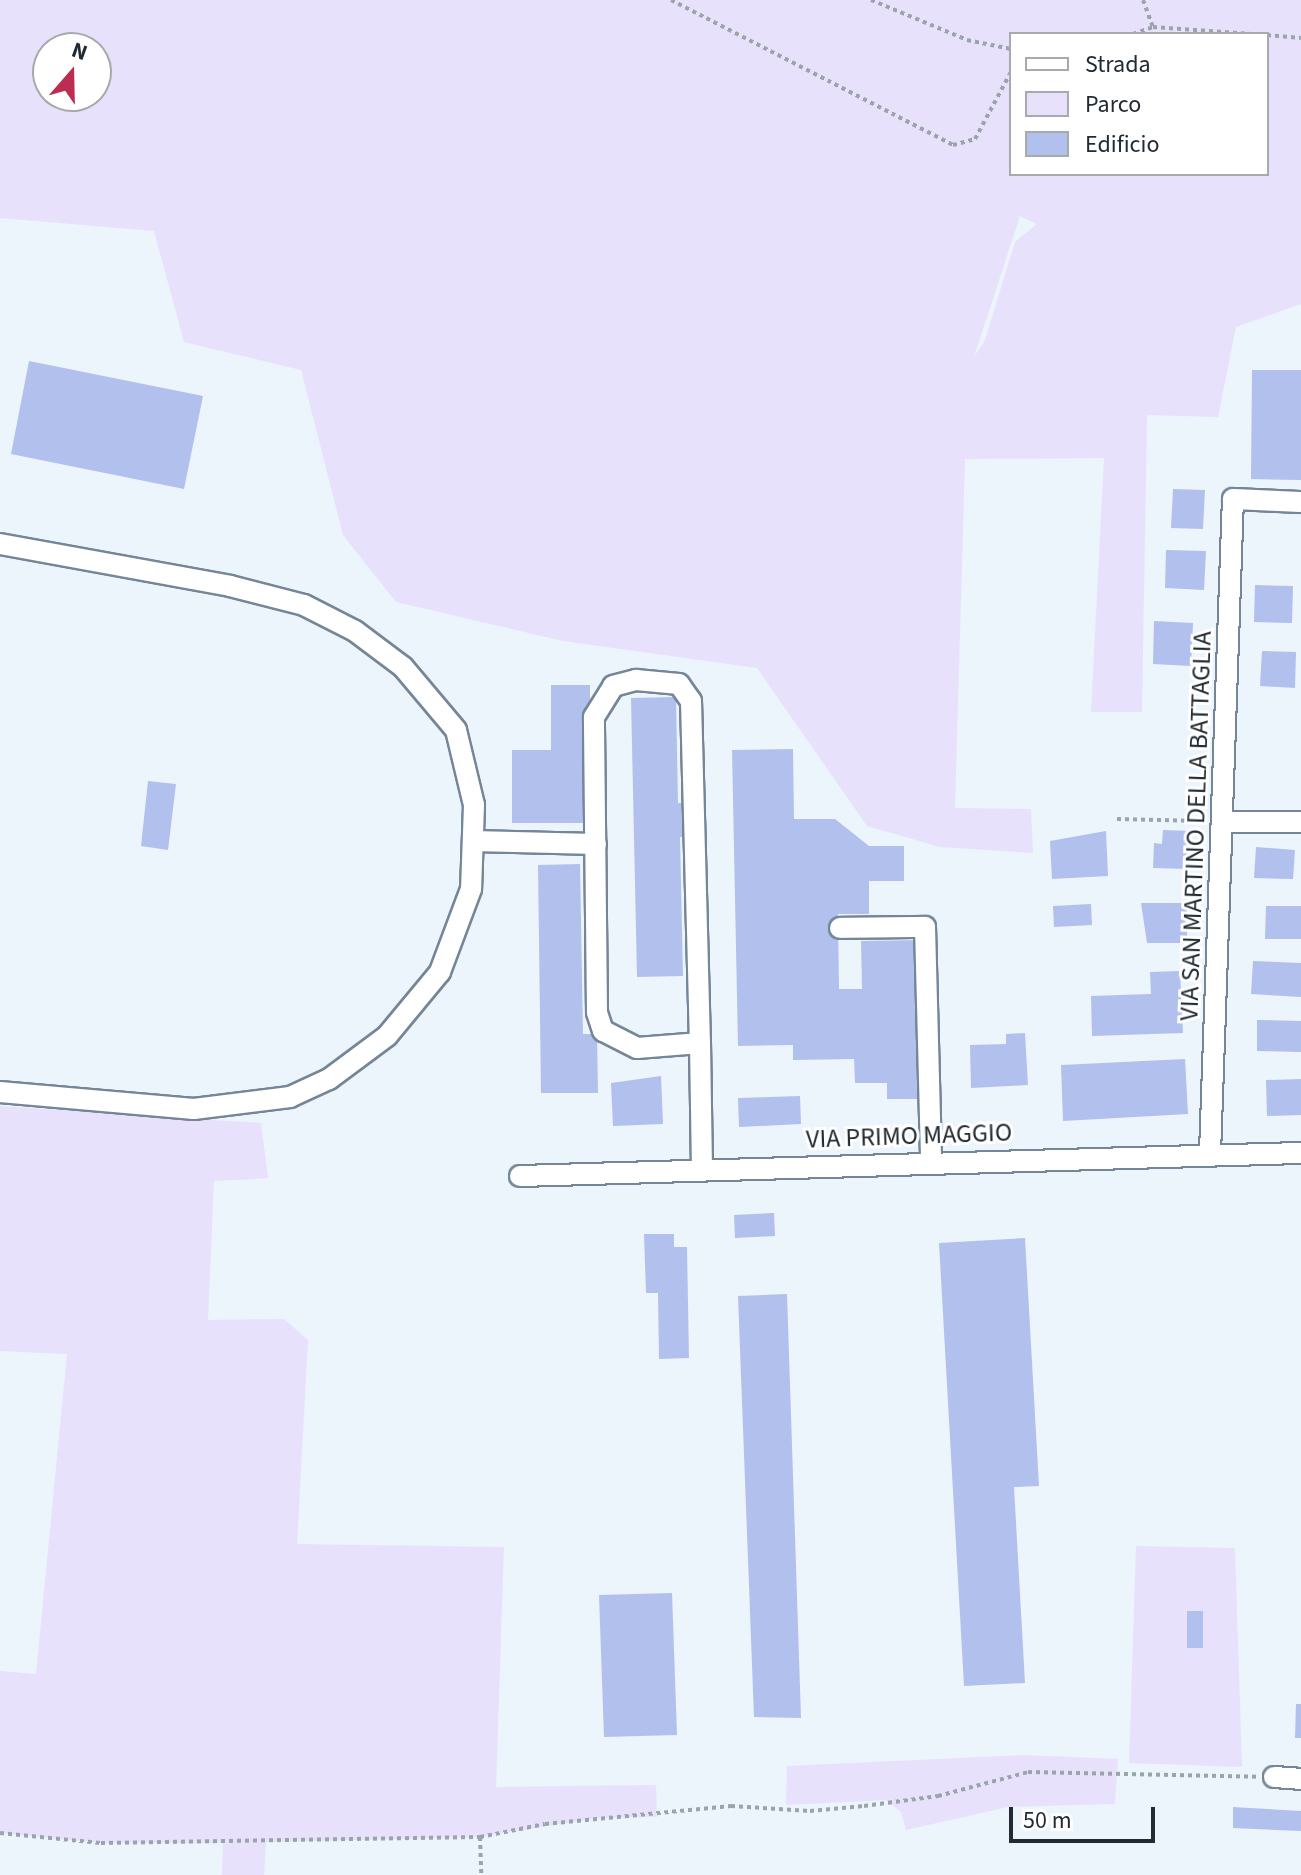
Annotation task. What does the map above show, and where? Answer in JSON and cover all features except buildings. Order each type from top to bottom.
[{"type":"street","name":"VIA SAN MARTINO DELLA BATTAGLIA","points":[[1210,1153],[1233,499],[1301,502]]},
{"type":"street","points":[[0,544],[230,586],[304,605],[355,631],[403,667],[456,730],[469,766],[473,841],[471,889],[440,972],[387,1036],[329,1079],[290,1097],[194,1109],[0,1092]]},
{"type":"street","points":[[700,1043],[637,1048],[603,1031],[597,1012],[599,700],[613,686],[636,680],[679,684],[691,701],[700,1043],[702,1168]]},
{"type":"street","points":[[1224,822],[1301,822]]},
{"type":"street","points":[[473,841],[596,844]]},
{"type":"street","points":[[840,928],[925,927],[931,1161]]},
{"type":"street","name":"VIA PRIMO MAGGIO","points":[[520,1176],[931,1161],[1301,1153]]},
{"type":"street","points":[[1274,1777],[1301,1779]]},
{"type":"path","points":[[671,0],[953,145],[975,139],[1009,76]]},
{"type":"path","points":[[871,0],[967,40],[1009,49]]},
{"type":"path","points":[[1143,0],[1153,27]]},
{"type":"path","points":[[1139,32],[1153,27],[1224,32]]},
{"type":"path","points":[[1269,35],[1301,38]]},
{"type":"path","points":[[1117,819],[1224,822]]},
{"type":"path","points":[[0,1833],[101,1843],[480,1837],[557,1822],[731,1806],[810,1811],[864,1806],[938,1796],[1028,1772],[1274,1777]]},
{"type":"path","points":[[480,1837],[481,1875]]},
{"type":"green space","points":[[0,0],[1301,0],[1301,304],[1236,327],[1218,417],[1147,415],[1142,712],[1091,712],[1104,458],[965,459],[955,808],[1031,809],[1033,853],[940,847],[867,826],[757,668],[563,641],[396,602],[343,535],[301,370],[184,342],[154,231],[0,218]],"holes":[[[1020,216],[1037,224],[1015,242],[985,340],[974,357]]]},
{"type":"green space","points":[[0,1106],[261,1123],[268,1178],[214,1181],[208,1320],[284,1319],[308,1340],[297,1544],[504,1547],[496,1787],[656,1785],[657,1817],[596,1818],[480,1837],[266,1842],[264,1875],[222,1875],[223,1843],[101,1843],[0,1833],[0,1671],[36,1674],[67,1354],[0,1351]]},
{"type":"green space","points":[[1136,1546],[1235,1548],[1242,1767],[1129,1763]]},
{"type":"green space","points":[[1023,1755],[1118,1759],[1115,1804],[1008,1807],[906,1830],[901,1812],[886,1800],[786,1805],[787,1766]]}]
